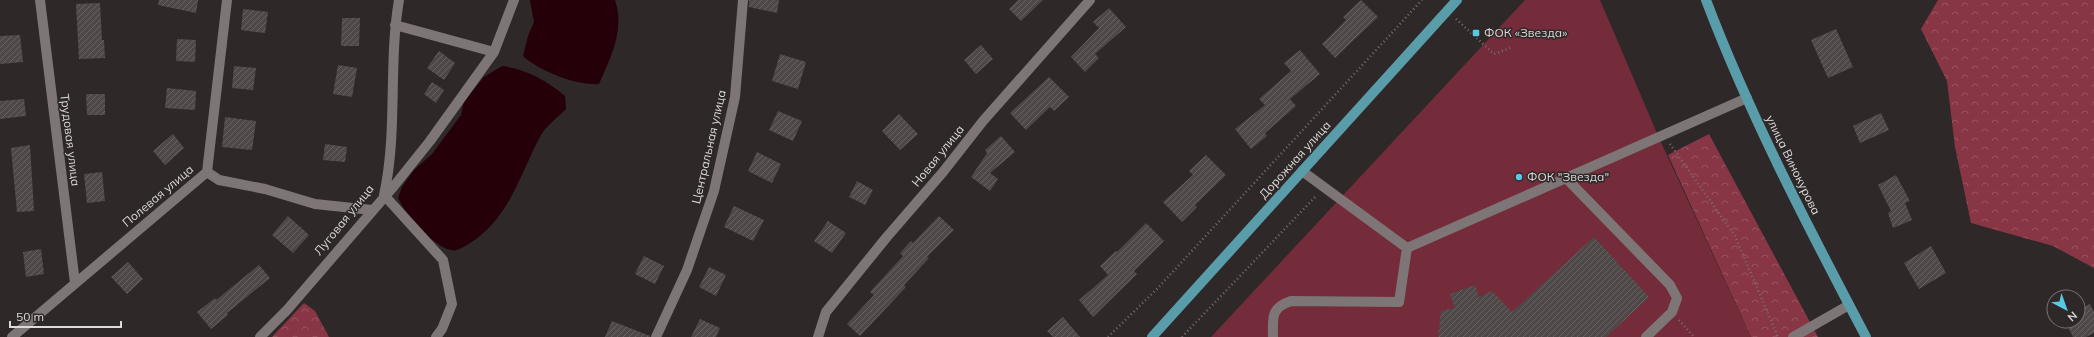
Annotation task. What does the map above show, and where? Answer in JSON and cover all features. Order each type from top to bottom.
[{"type":"main road","name":"Дорожная улица","points":[[1152,337],[1457,0]]},
{"type":"main road","name":"улица Винокурова","points":[[1706,0],[1747,98],[1797,204],[1866,337]]},
{"type":"street","name":"Трудовая улица","points":[[40,0],[75,284]]},
{"type":"street","name":"Полевая улица","points":[[12,337],[207,172],[227,0]]},
{"type":"street","name":"Луговая улица","points":[[260,337],[287,310],[384,195],[390,168],[395,25],[399,0]]},
{"type":"street","points":[[436,337],[442,329],[452,304],[443,260],[384,195],[394,186],[430,141],[494,52],[514,0]]},
{"type":"street","name":"Центральная улица","points":[[656,337],[687,270],[714,191],[735,97],[743,0]]},
{"type":"street","name":"Новая улица","points":[[818,337],[826,312],[886,238],[943,172],[983,121],[1090,0]]},
{"type":"street","points":[[395,25],[494,52]]},
{"type":"street","points":[[1407,248],[1747,98]]},
{"type":"street","points":[[1302,171],[1407,248]]},
{"type":"street","points":[[207,172],[219,180],[265,189],[315,204],[372,210]]},
{"type":"street","points":[[1566,178],[1670,285],[1677,298],[1672,312],[1646,337]]},
{"type":"street","points":[[1273,337],[1274,313],[1280,305],[1291,301],[1399,302],[1407,248]]},
{"type":"street","points":[[1793,337],[1850,305]]},
{"type":"path","points":[[1108,337],[1157,289],[1422,0]]},
{"type":"path","points":[[1448,11],[1483,46],[1494,54],[1510,48]]},
{"type":"path","points":[[1665,135],[1674,152],[1735,236],[1778,337]]},
{"type":"path","points":[[1182,337],[1324,187]]},
{"type":"path","points":[[1672,312],[1694,337]]},
{"type":"green space","points":[[1938,0],[2094,0],[2094,268],[2053,246],[1971,223],[1955,147],[1947,81],[1921,29]]},
{"type":"green space","points":[[1709,134],[1818,337],[1751,337],[1668,155]]},
{"type":"green space","points":[[304,303],[315,311],[329,337],[272,337]]},
{"type":"shaded area","points":[[530,0],[615,0],[618,11],[618,22],[615,43],[599,84],[580,83],[548,72],[530,62],[523,56],[528,36],[534,22]]},
{"type":"shaded area","name":"ФОК \"Звезда\"","points":[[1525,0],[1600,0],[1659,138],[1751,337],[1211,337]]},
{"type":"shaded area","points":[[502,66],[511,67],[535,76],[551,85],[565,96],[566,109],[541,135],[512,195],[495,221],[483,233],[466,246],[456,250],[448,249],[442,247],[420,229],[408,215],[398,198],[402,187],[414,170],[432,154],[461,115],[464,101],[484,77]]},
{"type":"building","points":[[159,0],[198,0],[196,13],[158,5]]},
{"type":"building","points":[[749,0],[779,0],[777,13],[749,7]]},
{"type":"building","points":[[1018,0],[1043,0],[1021,21],[1009,9]]},
{"type":"building","points":[[1361,0],[1378,17],[1335,58],[1322,44],[1346,20],[1343,17]]},
{"type":"building","points":[[100,3],[102,40],[104,40],[105,58],[79,59],[76,4]]},
{"type":"building","points":[[1109,8],[1126,27],[1095,54],[1099,58],[1085,72],[1071,57],[1099,28],[1093,22]]},
{"type":"building","points":[[243,9],[268,12],[265,33],[241,30]]},
{"type":"building","points":[[342,18],[360,18],[359,46],[341,46]]},
{"type":"building","points":[[1836,29],[1853,67],[1828,78],[1811,40]]},
{"type":"building","points":[[20,35],[23,62],[0,64],[0,36]]},
{"type":"building","points":[[177,39],[196,40],[195,62],[176,61]]},
{"type":"building","points":[[981,45],[993,59],[976,74],[964,60]]},
{"type":"building","points":[[1300,50],[1320,74],[1290,99],[1296,106],[1265,133],[1267,136],[1251,149],[1235,129],[1265,105],[1259,99],[1291,71],[1284,63]]},
{"type":"building","points":[[439,51],[455,63],[444,80],[427,68]]},
{"type":"building","points":[[780,54],[806,62],[798,89],[772,81]]},
{"type":"building","points":[[338,65],[357,68],[352,97],[333,94]]},
{"type":"building","points":[[234,66],[256,68],[253,90],[232,88]]},
{"type":"building","points":[[1049,77],[1069,97],[1054,111],[1050,107],[1026,130],[1010,113]]},
{"type":"building","points":[[432,82],[444,90],[436,103],[424,94]]},
{"type":"building","points":[[167,88],[196,91],[195,110],[165,108]]},
{"type":"building","points":[[86,94],[105,94],[105,115],[87,115]]},
{"type":"building","points":[[24,99],[26,116],[0,119],[0,101]]},
{"type":"building","points":[[778,111],[802,121],[793,141],[769,130]]},
{"type":"building","points":[[1881,113],[1889,130],[1860,143],[1853,126]]},
{"type":"building","points":[[899,114],[918,134],[900,150],[882,131]]},
{"type":"building","points":[[225,117],[256,121],[252,150],[222,147]]},
{"type":"building","points":[[173,134],[184,148],[165,165],[153,151]]},
{"type":"building","points":[[1001,136],[1015,152],[990,173],[998,179],[990,191],[971,177],[987,153],[985,150]]},
{"type":"building","points":[[325,144],[347,147],[345,162],[323,160]]},
{"type":"building","points":[[30,145],[34,211],[17,212],[11,148]]},
{"type":"building","points":[[757,152],[781,164],[772,183],[748,171]]},
{"type":"building","points":[[1206,155],[1226,175],[1195,205],[1197,207],[1182,222],[1163,202],[1193,175],[1189,171]]},
{"type":"building","points":[[102,172],[105,201],[87,203],[84,174]]},
{"type":"building","points":[[1896,175],[1910,201],[1905,203],[1912,220],[1893,228],[1888,213],[1891,211],[1878,185]]},
{"type":"building","points":[[857,181],[873,190],[865,205],[849,197]]},
{"type":"building","points":[[734,206],[764,220],[753,241],[724,227]]},
{"type":"building","points":[[288,216],[309,235],[293,253],[272,235]]},
{"type":"building","points":[[939,216],[954,230],[927,257],[929,258],[904,285],[906,287],[860,336],[847,324],[874,295],[870,292],[903,256],[900,253],[911,241],[913,243]]},
{"type":"building","points":[[828,221],[846,233],[832,253],[814,241]]},
{"type":"building","points":[[1146,223],[1164,241],[1134,271],[1137,274],[1093,317],[1079,300],[1108,275],[1100,266],[1116,251],[1117,252]]},
{"type":"building","points":[[1594,237],[1649,297],[1606,337],[1438,337],[1441,311],[1455,308],[1450,294],[1475,285],[1479,297],[1492,291],[1512,312]]},
{"type":"building","points":[[1931,246],[1946,273],[1919,289],[1904,263]]},
{"type":"building","points":[[41,249],[44,274],[26,277],[23,252]]},
{"type":"building","points":[[644,256],[664,266],[655,284],[635,274]]},
{"type":"building","points":[[128,262],[143,279],[127,294],[111,277]]},
{"type":"building","points":[[259,265],[270,278],[227,313],[228,315],[211,329],[197,312],[215,298],[216,300]]},
{"type":"building","points":[[709,267],[726,275],[716,296],[699,287]]},
{"type":"building","points":[[2090,304],[2094,312],[2094,333],[2086,337],[2073,337],[2069,329],[2086,329],[2086,306]]},
{"type":"building","points":[[1063,317],[1080,337],[1053,337],[1047,331]]},
{"type":"building","points":[[700,319],[720,328],[716,337],[691,337]]},
{"type":"building","points":[[612,321],[650,336],[650,337],[605,337]]},
{"type":"place","name":"ФОК «Звезда»","points":[[1476,33]]},
{"type":"place","name":"ФОК \"Звезда\"","points":[[1519,177]]}]
